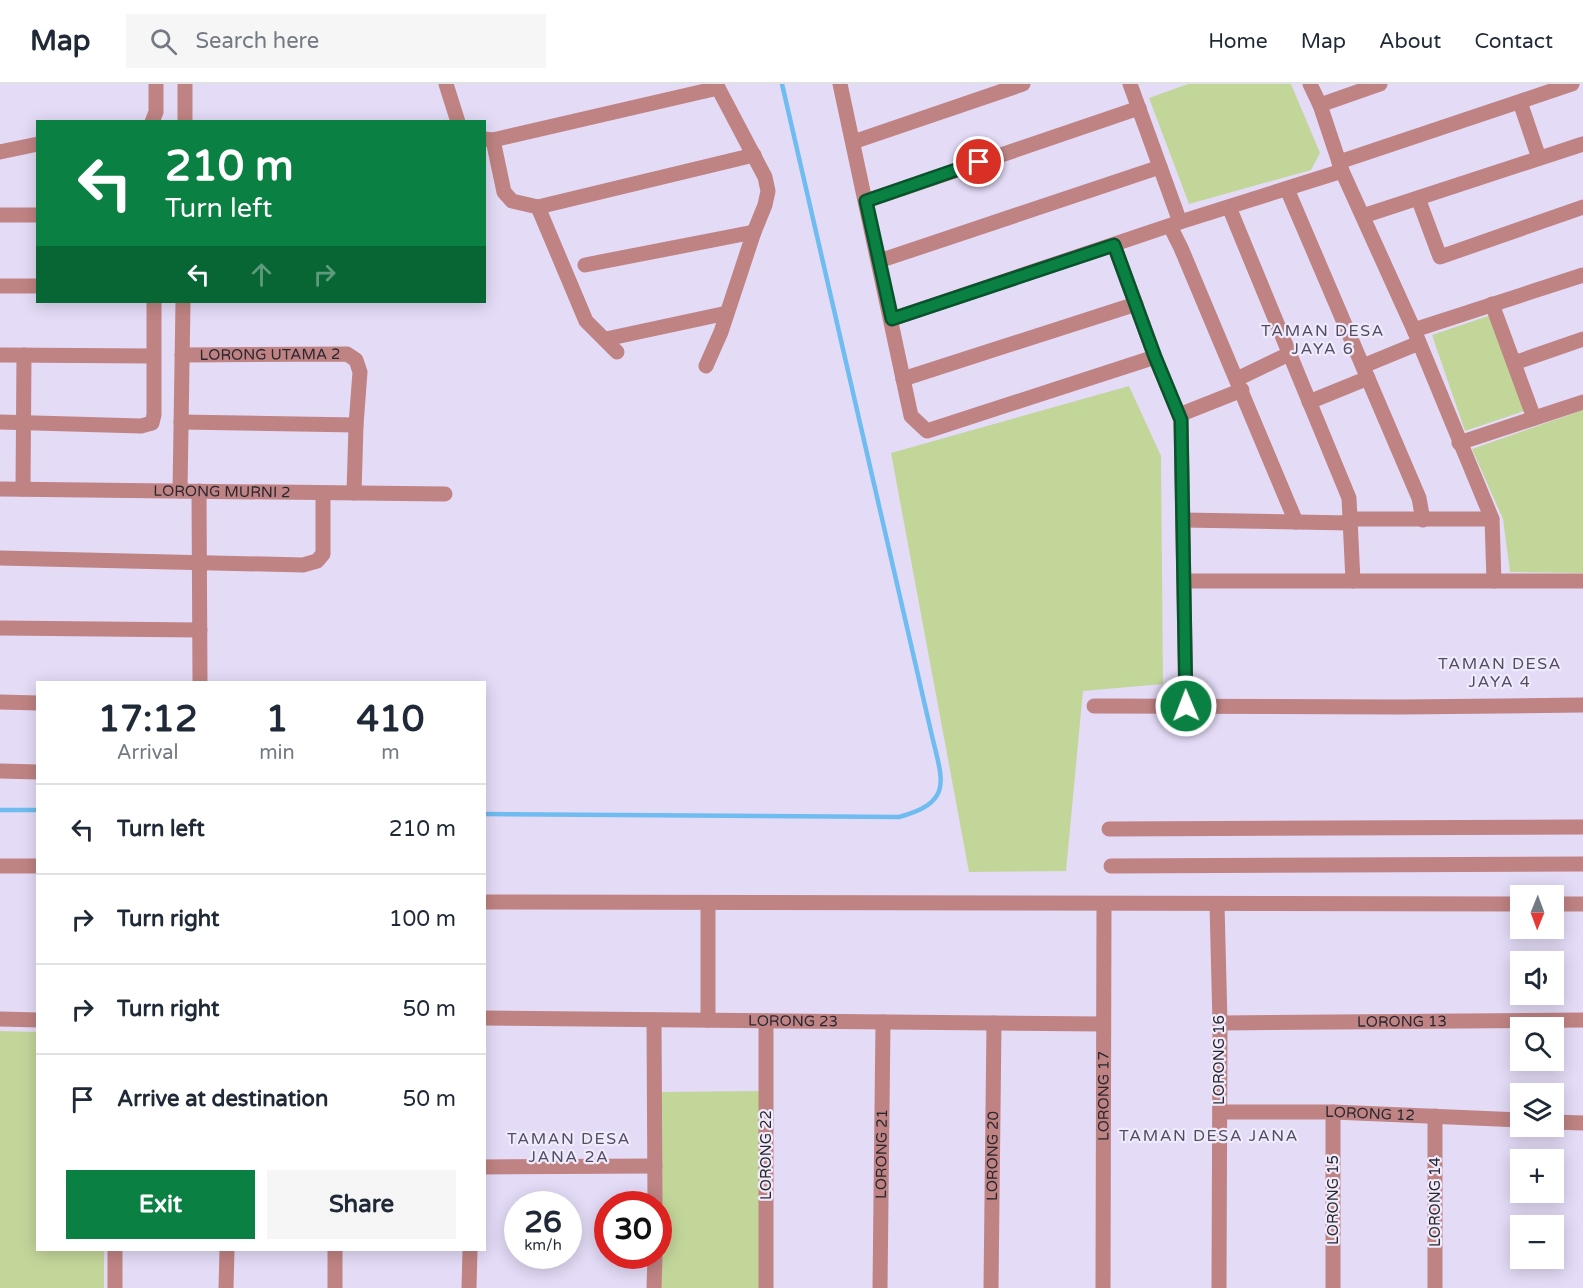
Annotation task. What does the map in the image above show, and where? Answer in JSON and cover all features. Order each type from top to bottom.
[{"type":"street","points":[[153,120],[156,112],[156,84]]},
{"type":"street","points":[[185,84],[185,120]]},
{"type":"street","points":[[446,84],[457,120]]},
{"type":"street","points":[[840,84],[911,416],[927,431],[1155,357]]},
{"type":"street","points":[[853,142],[1023,84]]},
{"type":"street","points":[[1130,84],[1160,167],[1175,224],[1296,522]]},
{"type":"street","points":[[1310,84],[1320,105],[1341,167],[1417,337],[1492,519],[1494,581]]},
{"type":"street","points":[[1320,105],[1380,84]]},
{"type":"street","points":[[892,319],[1287,189],[1527,94],[1572,84]]},
{"type":"street","points":[[706,366],[727,313],[768,191],[765,177],[754,155],[717,86],[489,139],[504,192],[512,201],[538,207],[754,155]]},
{"type":"street","points":[[1527,94],[1539,158]]},
{"type":"street","points":[[866,201],[1138,108]]},
{"type":"street","points":[[0,152],[36,144]]},
{"type":"street","points":[[1364,216],[1583,144]]},
{"type":"street","points":[[879,261],[1160,167]]},
{"type":"street","points":[[1287,189],[1419,498],[1424,520]]},
{"type":"street","points":[[1418,198],[1440,257],[1583,207]]},
{"type":"street","points":[[538,207],[586,321],[617,352]]},
{"type":"street","points":[[1229,207],[1349,498],[1353,582]]},
{"type":"street","points":[[0,215],[36,215]]},
{"type":"street","points":[[585,265],[754,232]]},
{"type":"street","points":[[1114,245],[1181,420],[1186,706]]},
{"type":"street","points":[[1309,402],[1365,372],[1417,337],[1492,304],[1583,274]]},
{"type":"street","points":[[0,286],[36,286]]},
{"type":"street","points":[[0,422],[141,426],[152,423],[154,415],[154,303]]},
{"type":"street","points":[[180,491],[183,303]]},
{"type":"street","points":[[903,379],[1136,304]]},
{"type":"street","points":[[1492,304],[1534,418]]},
{"type":"street","points":[[606,339],[727,313]]},
{"type":"street","points":[[1514,363],[1583,339]]},
{"type":"street","name":"LORONG UTAMA 2","points":[[182,355],[347,354],[356,360],[360,372],[356,425]]},
{"type":"street","points":[[1179,415],[1239,384],[1289,354]]},
{"type":"street","points":[[0,355],[153,356]]},
{"type":"street","points":[[23,489],[24,355]]},
{"type":"street","points":[[1459,443],[1583,402]]},
{"type":"street","points":[[181,422],[356,425],[354,493]]},
{"type":"street","name":"LORONG MURNI 2","points":[[0,489],[445,494]]},
{"type":"street","points":[[199,491],[200,681]]},
{"type":"street","points":[[0,558],[303,565],[317,561],[323,554],[323,493]]},
{"type":"street","points":[[1183,520],[1296,522],[1492,519]]},
{"type":"street","points":[[1184,581],[1583,581]]},
{"type":"street","points":[[0,628],[200,630]]},
{"type":"street","points":[[0,702],[36,703]]},
{"type":"street","points":[[1094,706],[1583,705]]},
{"type":"street","points":[[0,771],[36,772]]},
{"type":"street","points":[[1109,829],[1583,827]]},
{"type":"street","points":[[1111,866],[1583,864]]},
{"type":"street","points":[[0,866],[36,866]]},
{"type":"street","points":[[486,902],[1510,904]]},
{"type":"street","points":[[708,903],[708,1020]]},
{"type":"street","name":"LORONG 17","points":[[1103,1288],[1104,904]]},
{"type":"street","name":"LORONG 16","points":[[1217,904],[1220,1023],[1219,1288]]},
{"type":"street","points":[[1564,904],[1583,904]]},
{"type":"street","name":"LORONG 23","points":[[486,1018],[1103,1024]]},
{"type":"street","points":[[0,1019],[36,1020]]},
{"type":"street","points":[[654,1020],[655,1191]]},
{"type":"street","name":"LORONG 13","points":[[1220,1023],[1583,1020]]},
{"type":"street","name":"LORONG 22","points":[[766,1022],[766,1288]]},
{"type":"street","name":"LORONG 21","points":[[880,1288],[883,1022]]},
{"type":"street","name":"LORONG 20","points":[[991,1288],[994,1023]]},
{"type":"street","name":"LORONG 12","points":[[1220,1112],[1333,1112],[1510,1119]]},
{"type":"street","name":"LORONG 15","points":[[1333,1112],[1333,1288]]},
{"type":"street","name":"LORONG 14","points":[[1435,1116],[1435,1288]]},
{"type":"street","points":[[1564,1122],[1583,1123]]},
{"type":"street","points":[[486,1167],[656,1166]]},
{"type":"street","points":[[115,1251],[115,1288]]},
{"type":"street","points":[[226,1288],[227,1251]]},
{"type":"street","points":[[335,1251],[335,1288]]},
{"type":"street","points":[[470,1251],[470,1288]]},
{"type":"street","points":[[654,1288],[655,1269]]},
{"type":"green space","points":[[1188,84],[1291,84],[1320,153],[1311,170],[1189,204],[1149,98]]},
{"type":"green space","points":[[1491,315],[1524,411],[1465,431],[1432,335]]},
{"type":"green space","points":[[1129,386],[1161,456],[1163,684],[1083,691],[1066,871],[969,872],[891,453]]},
{"type":"green space","points":[[1583,410],[1583,573],[1510,572],[1503,519],[1472,449]]},
{"type":"green space","points":[[0,1031],[36,1032],[36,1251],[104,1251],[104,1288],[0,1288]]},
{"type":"green space","points":[[759,1091],[759,1288],[661,1288],[661,1269],[672,1269],[672,1191],[661,1191],[661,1092]]},
{"type":"waterway","points":[[486,814],[899,817],[928,804],[936,797],[940,788],[939,766],[782,84]]},
{"type":"waterway","points":[[0,810],[36,810]]},
{"type":"district","name":"TAMAN DESA JAYA 6","points":[[1323,340]]},
{"type":"district","name":"TAMAN DESA JAYA 4","points":[[1500,673]]},
{"type":"district","name":"TAMAN DESA JANA","points":[[1209,1136]]},
{"type":"district","name":"TAMAN DESA JANA 2A","points":[[569,1148]]},
{"type":"route","points":[[979,162],[866,201],[892,319],[1114,245],[1181,420],[1186,706]]}]
